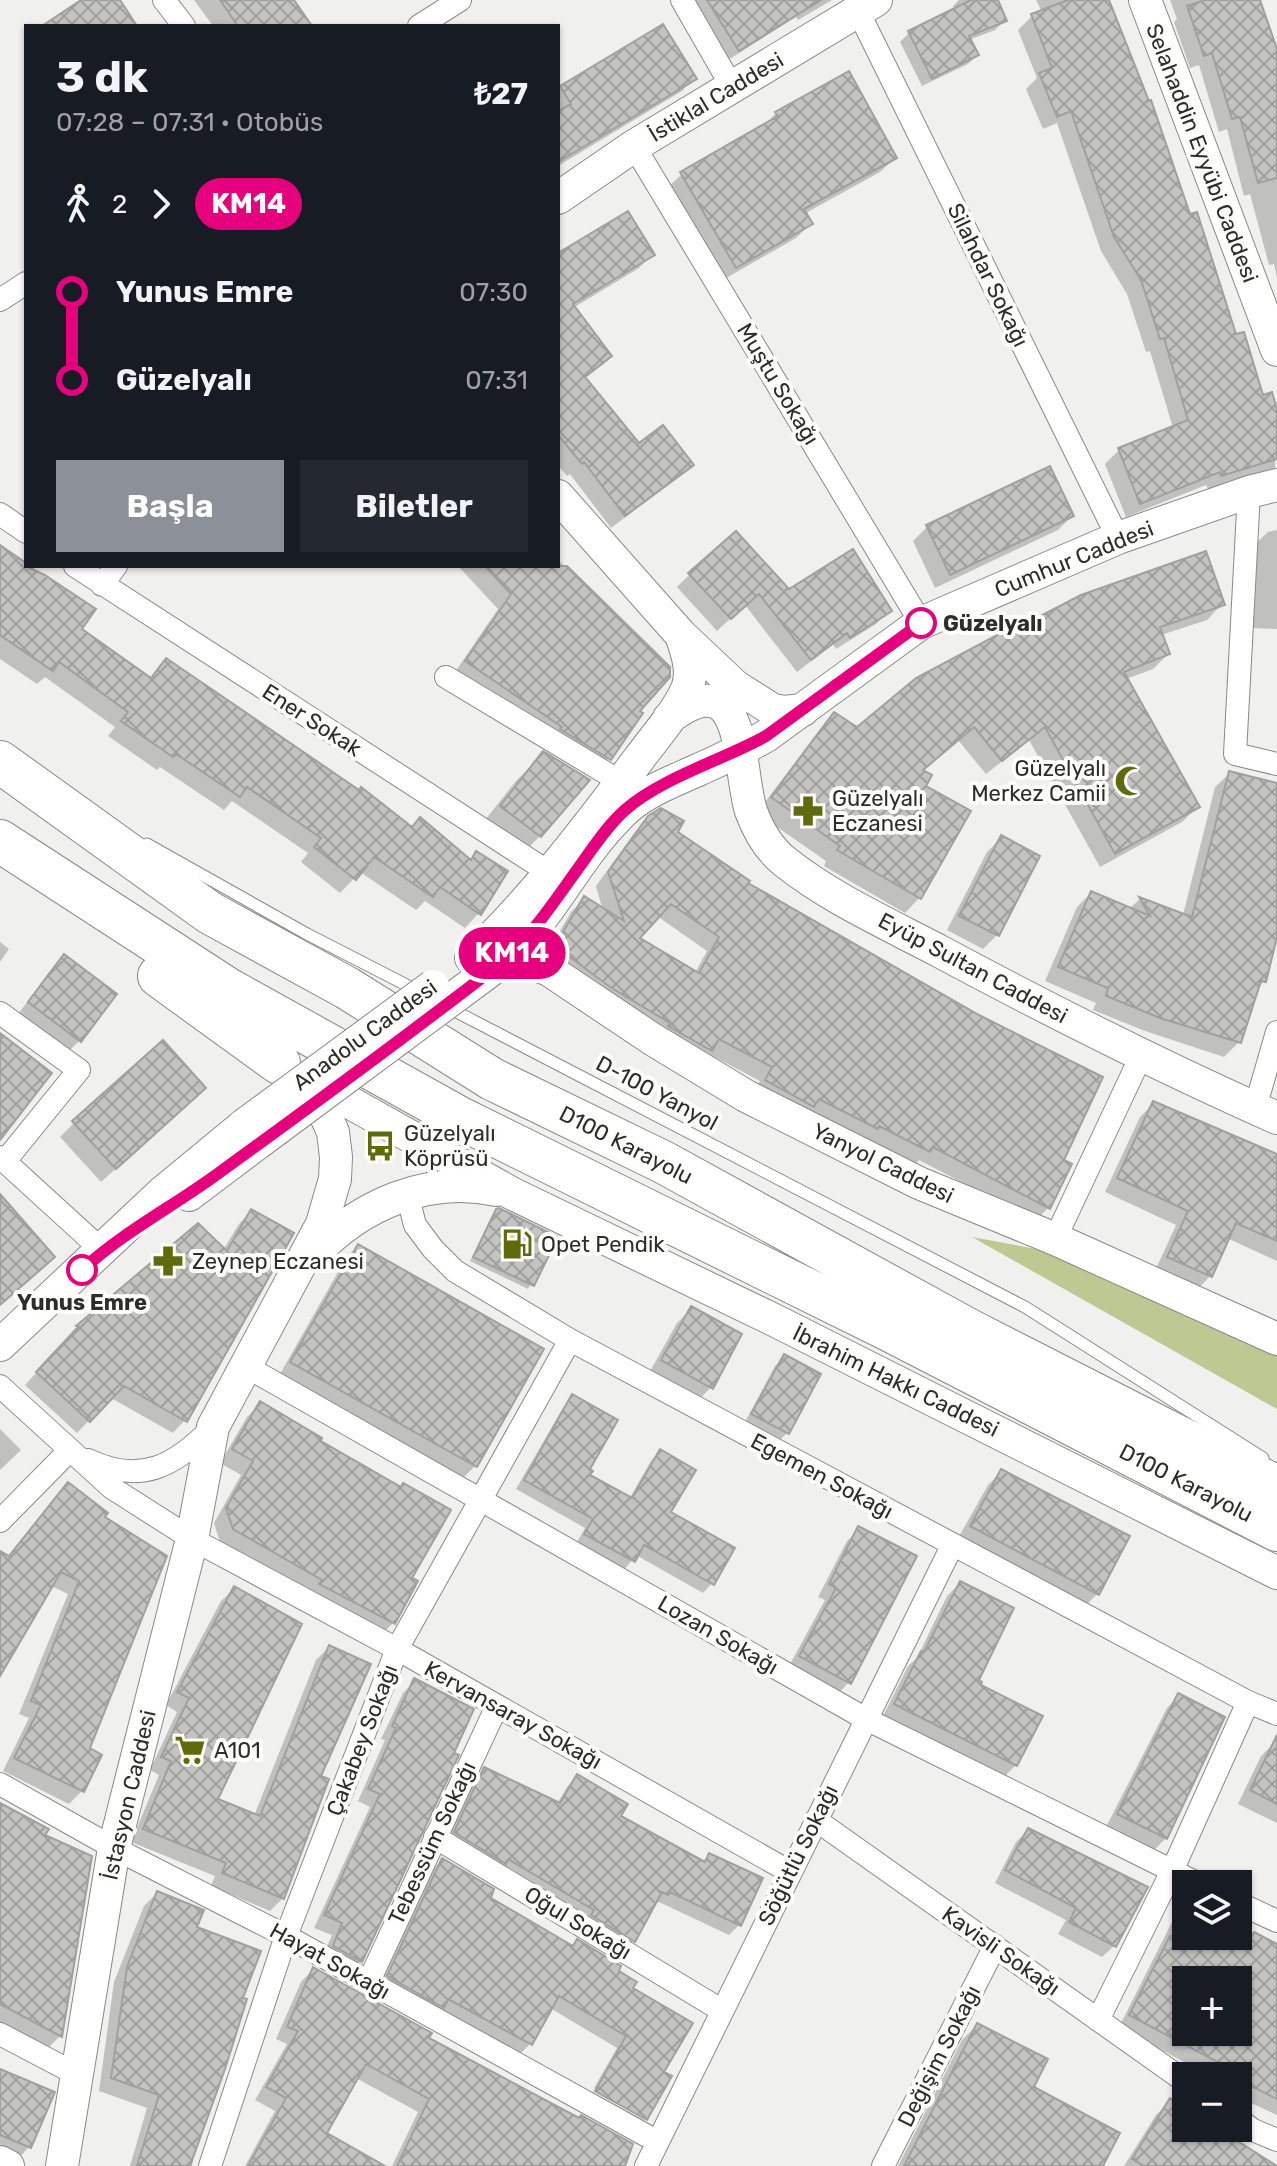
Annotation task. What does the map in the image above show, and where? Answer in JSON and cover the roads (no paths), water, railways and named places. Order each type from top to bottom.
[{"type":"highway","name":"D100 Karayolu","points":[[5,765],[210,913],[347,988],[492,1079],[663,1162],[969,1330],[1277,1487]]},
{"type":"highway","name":"D100 Karayolu","points":[[0,841],[228,989],[460,1118],[889,1330],[1277,1530]]},
{"type":"highway","points":[[0,852],[112,942],[279,1063]]},
{"type":"street","points":[[164,0],[182,24]]},
{"type":"street","points":[[422,24],[460,0]]},
{"type":"street","points":[[682,0],[732,87]]},
{"type":"street","name":"Selahaddin Eyyübi Caddesi","points":[[1145,0],[1277,350]]},
{"type":"street","name":"İstiklal Caddesi","points":[[560,197],[634,146],[867,5]]},
{"type":"street","name":"Silahdar Sokağı","points":[[867,5],[1118,538]]},
{"type":"street","name":"Muştu Sokağı","points":[[634,146],[921,623]]},
{"type":"street","points":[[0,300],[24,284]]},
{"type":"street","points":[[1263,488],[1235,754],[1277,764]]},
{"type":"street","name":"Cumhur Caddesi","points":[[803,710],[921,623],[1118,538],[1263,488]]},
{"type":"street","points":[[560,498],[681,635],[753,699],[773,710],[803,710]]},
{"type":"street","points":[[0,514],[24,531]]},
{"type":"street","name":"Ener Sokak","points":[[78,568],[550,873]]},
{"type":"street","points":[[102,585],[115,568]]},
{"type":"street","name":"Anadolu Caddesi","points":[[490,961],[505,925],[621,782],[669,718],[687,688],[690,673],[681,635]]},
{"type":"street","points":[[446,677],[621,782]]},
{"type":"street","points":[[669,718],[691,704],[712,701],[728,712],[734,746]]},
{"type":"street","name":"Anadolu Caddesi","points":[[0,1345],[164,1191],[251,1134],[490,961],[526,940],[623,812],[663,784],[803,710]]},
{"type":"street","name":"Eyüp Sultan Caddesi","points":[[734,746],[751,809],[773,851],[789,865],[906,933],[1141,1056],[1266,1113]]},
{"type":"street","name":"Yanyol Caddesi","points":[[490,961],[521,958],[549,970],[652,1039],[746,1096],[919,1183],[1055,1239],[1277,1339]]},
{"type":"street","points":[[0,1013],[79,1070],[3,1159],[103,1251]]},
{"type":"street","points":[[1266,1113],[1277,1032]]},
{"type":"street","points":[[1055,1239],[1141,1056]]},
{"type":"street","points":[[279,1063],[513,1194]]},
{"type":"street","name":"İstasyon Caddesi","points":[[69,1451],[106,1468],[131,1472],[156,1468],[189,1451],[213,1427],[299,1271],[326,1213],[335,1179],[336,1157],[333,1132],[324,1112],[279,1063]]},
{"type":"street","points":[[299,1271],[354,1218],[407,1194],[452,1186],[481,1187],[513,1194]]},
{"type":"street","name":"Egemen Sokağı","points":[[407,1194],[415,1225],[455,1271],[570,1340],[952,1546],[1248,1702],[1277,1714]]},
{"type":"street","name":"İbrahim Hakkı Caddesi","points":[[513,1194],[814,1340],[1277,1573]]},
{"type":"street","name":"Çakabey Sokağı","points":[[210,2166],[286,1936],[397,1649],[570,1340]]},
{"type":"street","name":"Lozan Sokağı","points":[[247,1367],[866,1719],[1172,1871]]},
{"type":"street","name":"Kervansaray Sokağı","points":[[0,1386],[112,1488],[192,1539],[397,1649],[790,1872]]},
{"type":"street","name":"İstasyon Caddesi","points":[[62,2166],[114,1848],[192,1539],[213,1427]]},
{"type":"street","points":[[0,1521],[69,1451]]},
{"type":"street","name":"Söğütlü Sokağı","points":[[646,2166],[952,1546]]},
{"type":"street","points":[[1172,1870],[1248,1702]]},
{"type":"street","name":"Tebessüm Sokağı","points":[[369,1981],[497,1706]]},
{"type":"street","name":"Hayat Sokağı","points":[[0,1784],[114,1848],[369,1981],[658,2142]]},
{"type":"street","name":"Kavisli Sokağı","points":[[816,1820],[1172,2072]]},
{"type":"street","name":"Oğul Sokağı","points":[[435,1837],[721,2010]]},
{"type":"street","points":[[1098,2020],[1172,1871]]},
{"type":"street","points":[[1252,1909],[1277,1921]]},
{"type":"street","name":"Değişim Sokağı","points":[[883,2166],[995,1946]]},
{"type":"street","points":[[0,2034],[76,2074]]},
{"type":"street","points":[[1252,2129],[1277,2140]]},
{"type":"street","points":[[0,2162],[8,2166]]},
{"type":"lane","points":[[5,765],[89,811]]},
{"type":"lane","name":"D-100 Yanyol","points":[[129,834],[307,934],[1025,1307],[1277,1467]]},
{"type":"place","name":"Güzelyalı","points":[[921,623]]},
{"type":"place","name":"Güzelyalı Merkez Camii","points":[[1130,781]]},
{"type":"place","name":"Güzelyalı Eczanesi","points":[[808,811]]},
{"type":"place","name":"Güzelyalı Köprüsü","points":[[380,1146]]},
{"type":"place","name":"Opet Pendik","points":[[517,1244]]},
{"type":"place","name":"Zeynep Eczanesi","points":[[168,1261]]},
{"type":"place","name":"Yunus Emre","points":[[82,1270]]},
{"type":"place","name":"A101","points":[[190,1750]]}]
